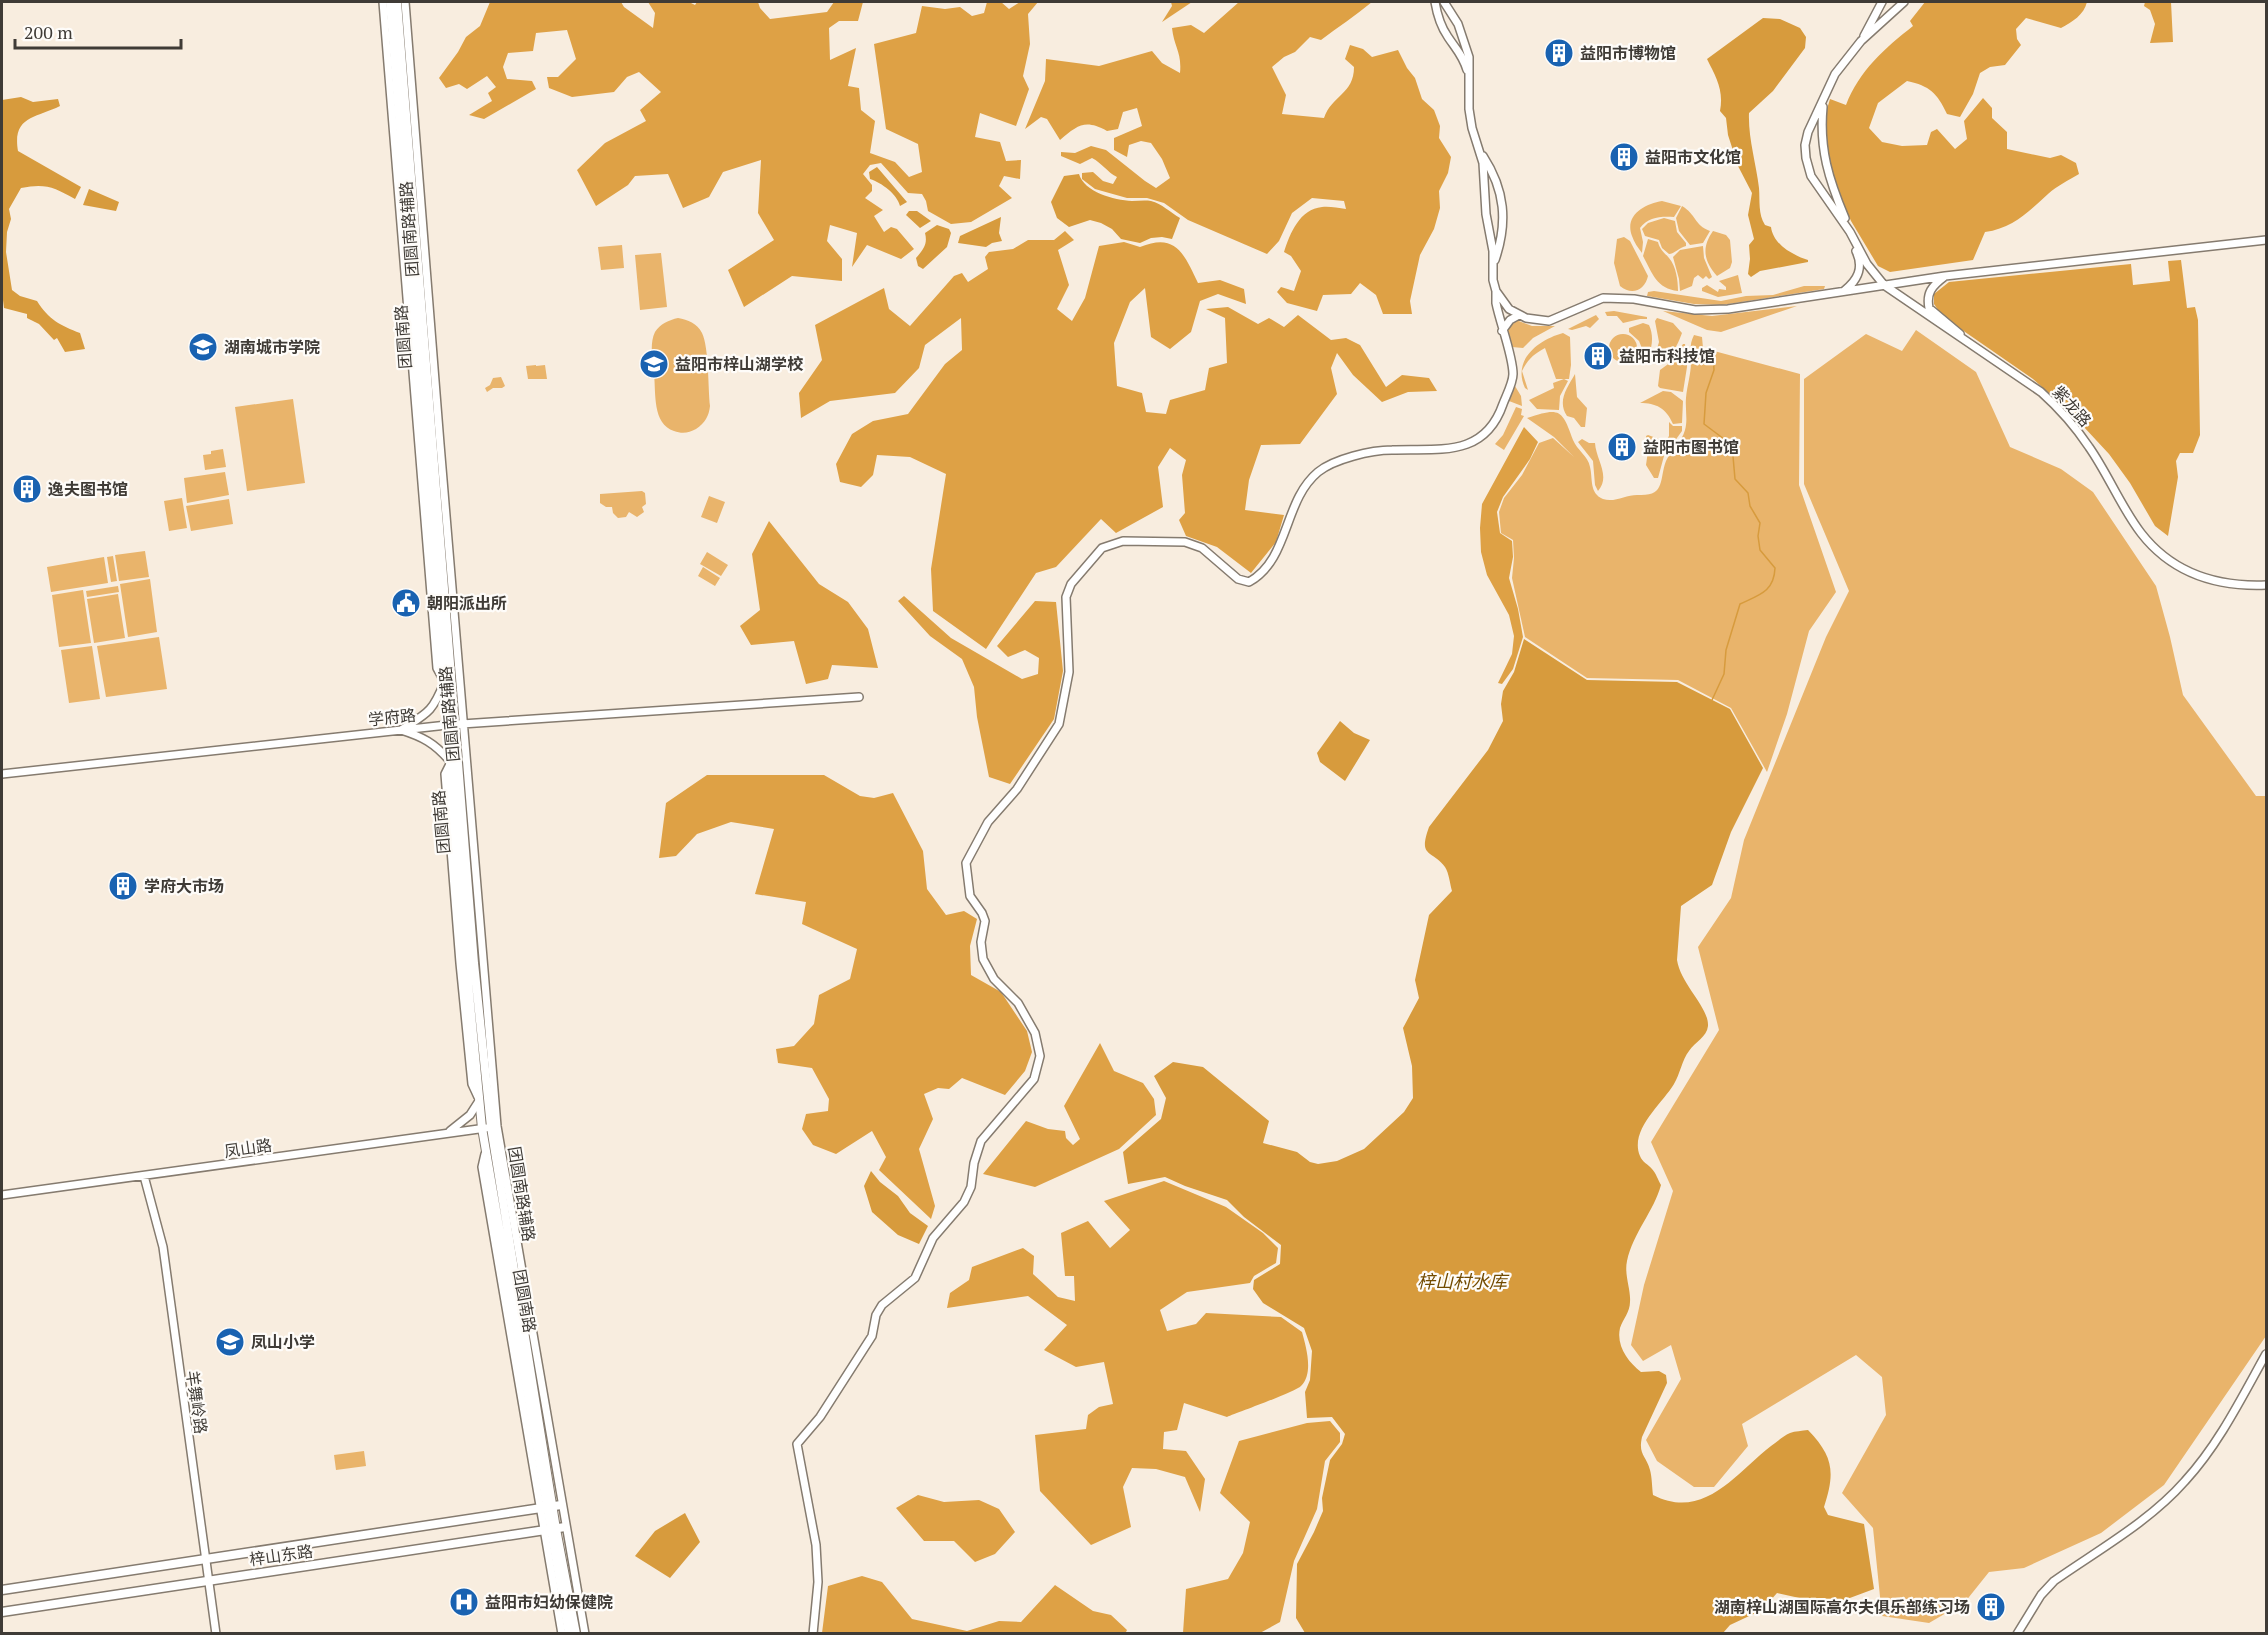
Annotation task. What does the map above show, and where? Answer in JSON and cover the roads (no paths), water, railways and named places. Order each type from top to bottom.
[{"type":"highway","name":"梓山东路","points":[[2,1590],[550,1507]]},
{"type":"highway","name":"梓山东路","points":[[2,1612],[554,1529]]},
{"type":"main road","name":"团圆南路","points":[[390,2],[444,681],[455,725],[450,762],[479,1099],[490,1127],[486,1151],[554,1529],[576,1634]]},
{"type":"main road","name":"团圆南路","points":[[397,2],[474,963],[490,1127],[550,1507]]},
{"type":"main road","name":"团圆南路","points":[[554,1529],[569,1634]]},
{"type":"street","name":"团圆南路辅路","points":[[383,2],[437,668],[444,681]]},
{"type":"street","name":"团圆南路辅路","points":[[405,2],[455,725]]},
{"type":"street","points":[[1434,2],[1440,23],[1447,37],[1463,56],[1470,78]]},
{"type":"street","points":[[813,1634],[818,1582],[816,1545],[797,1444],[820,1417],[872,1336],[876,1315],[882,1305],[915,1278],[933,1238],[964,1202],[971,1186],[974,1163],[981,1141],[1034,1079],[1040,1056],[1035,1033],[1018,1004],[994,979],[983,959],[981,942],[985,921],[970,896],[966,863],[987,822],[1017,789],[1059,724],[1069,672],[1066,597],[1071,584],[1102,548],[1123,541],[1185,542],[1202,548],[1238,579],[1249,582],[1260,576],[1281,544],[1299,496],[1318,472],[1340,461],[1380,451],[1450,450],[1466,446],[1487,432],[1501,412],[1514,375],[1496,303],[1493,251],[1484,199],[1483,163],[1472,128],[1469,109],[1469,57],[1464,37],[1444,2]]},
{"type":"street","name":"紫龙路","points":[[1861,41],[1882,2]]},
{"type":"street","name":"紫龙路","points":[[1904,2],[1861,41],[1835,74],[1808,132],[1805,145],[1811,176],[1850,232],[1867,264],[1884,285],[2041,392],[2073,424],[2091,448],[2141,532],[2168,560],[2195,575],[2214,581],[2235,585],[2266,585]]},
{"type":"street","name":"紫龙路","points":[[1823,100],[1823,148],[1827,172],[1850,232]]},
{"type":"street","points":[[1479,149],[1499,188],[1504,213],[1502,235],[1493,265]]},
{"type":"street","points":[[1840,217],[1860,265],[1857,278],[1844,291]]},
{"type":"street","points":[[1496,291],[1509,309],[1537,321],[1549,321],[1603,298],[1624,298],[1711,311],[1946,276],[2266,240]]},
{"type":"street","points":[[1946,276],[1937,282],[1928,294],[1929,309],[1955,328],[1973,346]]},
{"type":"street","points":[[1502,331],[1510,320],[1519,315]]},
{"type":"street","points":[[401,730],[435,705],[444,681]]},
{"type":"street","name":"学府路","points":[[2,774],[455,725],[859,697]]},
{"type":"street","points":[[401,730],[435,745],[450,762]]},
{"type":"street","points":[[448,1133],[470,1114],[479,1099]]},
{"type":"street","name":"凤山路","points":[[2,1195],[490,1127]]},
{"type":"street","name":"羊舞岭路","points":[[144,1176],[163,1247],[216,1634]]},
{"type":"street","points":[[2017,1634],[2041,1595],[2054,1581],[2160,1506],[2184,1482],[2220,1435],[2266,1354]]},
{"type":"street","points":[[550,1507],[554,1529],[562,1634]]},
{"type":"street","points":[[554,1529],[585,1634]]},
{"type":"water","points":[[1763,18],[1780,19],[1800,28],[1806,37],[1805,48],[1773,91],[1749,113],[1749,122],[1763,221],[1765,225],[1771,227],[1779,244],[1808,262],[1760,271],[1751,277],[1748,274],[1749,245],[1754,239],[1748,215],[1752,193],[1738,166],[1728,135],[1726,118],[1720,111],[1721,97],[1718,84],[1707,59]]},
{"type":"water","points":[[21,97],[33,102],[58,99],[60,106],[35,116],[22,125],[17,140],[18,151],[81,187],[75,199],[49,187],[21,188],[9,209],[11,219],[7,232],[6,252],[12,290],[20,296],[37,301],[56,321],[80,333],[85,349],[65,352],[57,338],[54,340],[39,324],[27,318],[27,314],[4,308],[2,292],[2,100]]},
{"type":"water","points":[[877,167],[907,202],[900,206],[896,197],[879,183],[870,179],[869,172]]},
{"type":"water","points":[[1079,174],[1087,186],[1101,194],[1132,201],[1151,201],[1180,218],[1172,239],[1151,238],[1140,243],[1121,239],[1112,229],[1090,220],[1069,227],[1057,218],[1051,202],[1064,176]]},
{"type":"water","points":[[89,189],[119,202],[116,211],[83,205]]},
{"type":"water","points":[[909,211],[917,211],[931,221],[920,228],[906,215]]},
{"type":"water","points":[[1001,217],[999,233],[1002,241],[986,247],[958,243],[960,236]]},
{"type":"water","points":[[937,225],[949,229],[951,233],[947,247],[923,269],[918,266],[916,258],[924,247],[925,233]]},
{"type":"water","name":"梓山村水库","points":[[1524,639],[1587,680],[1677,682],[1730,709],[1763,768],[1731,832],[1712,885],[1681,906],[1677,960],[1684,978],[1704,1011],[1708,1026],[1705,1033],[1691,1048],[1674,1084],[1648,1118],[1639,1137],[1638,1146],[1641,1158],[1653,1171],[1661,1185],[1627,1261],[1630,1306],[1619,1335],[1621,1347],[1641,1372],[1659,1371],[1666,1375],[1667,1383],[1641,1443],[1651,1473],[1653,1495],[1671,1502],[1688,1502],[1703,1498],[1718,1491],[1785,1436],[1792,1432],[1808,1430],[1823,1449],[1830,1466],[1830,1484],[1824,1507],[1828,1515],[1864,1524],[1874,1589],[1831,1605],[1777,1593],[1762,1610],[1730,1625],[1723,1633],[1305,1633],[1296,1618],[1297,1564],[1323,1511],[1322,1498],[1330,1460],[1342,1444],[1345,1434],[1332,1417],[1307,1418],[1305,1392],[1310,1380],[1312,1351],[1304,1328],[1263,1303],[1253,1289],[1254,1280],[1280,1264],[1281,1245],[1244,1217],[1227,1200],[1165,1177],[1128,1184],[1123,1152],[1161,1119],[1166,1098],[1154,1076],[1173,1062],[1203,1067],[1269,1121],[1263,1143],[1297,1152],[1310,1162],[1318,1164],[1337,1161],[1364,1149],[1404,1112],[1413,1098],[1412,1066],[1403,1028],[1419,998],[1415,980],[1429,915],[1452,891],[1445,867],[1426,849],[1426,837],[1429,827],[1488,750],[1503,721],[1501,704],[1503,691],[1514,672]]},
{"type":"water","points":[[1340,721],[1354,733],[1370,740],[1345,781],[1320,762],[1317,753]]},
{"type":"water","points":[[871,1171],[880,1182],[898,1196],[910,1213],[928,1226],[919,1244],[898,1235],[872,1212],[864,1186]]},
{"type":"water","points":[[685,1513],[700,1542],[670,1578],[635,1556],[655,1531]]},
{"type":"waterway","points":[[1712,700],[1724,674],[1726,650],[1740,604],[1768,588],[1775,568],[1760,550],[1758,536],[1760,523],[1750,506],[1748,493],[1735,479],[1732,445],[1704,424],[1706,393],[1714,370],[1713,352]]},
{"type":"place","name":"益阳市博物馆","points":[[1559,53]]},
{"type":"place","name":"益阳市文化馆","points":[[1624,157]]},
{"type":"place","name":"湖南城市学院","points":[[203,347]]},
{"type":"place","name":"益阳市科技馆","points":[[1598,356]]},
{"type":"place","name":"益阳市梓山湖学校","points":[[654,364]]},
{"type":"place","name":"益阳市图书馆","points":[[1622,447]]},
{"type":"place","name":"逸夫图书馆","points":[[27,489]]},
{"type":"place","name":"朝阳派出所","points":[[406,603]]},
{"type":"place","name":"学府大市场","points":[[123,886]]},
{"type":"place","name":"凤山小学","points":[[230,1342]]},
{"type":"place","name":"益阳市妇幼保健院","points":[[464,1602]]},
{"type":"place","name":"湖南梓山湖国际高尔夫俱乐部练习场","points":[[1991,1607]]}]
